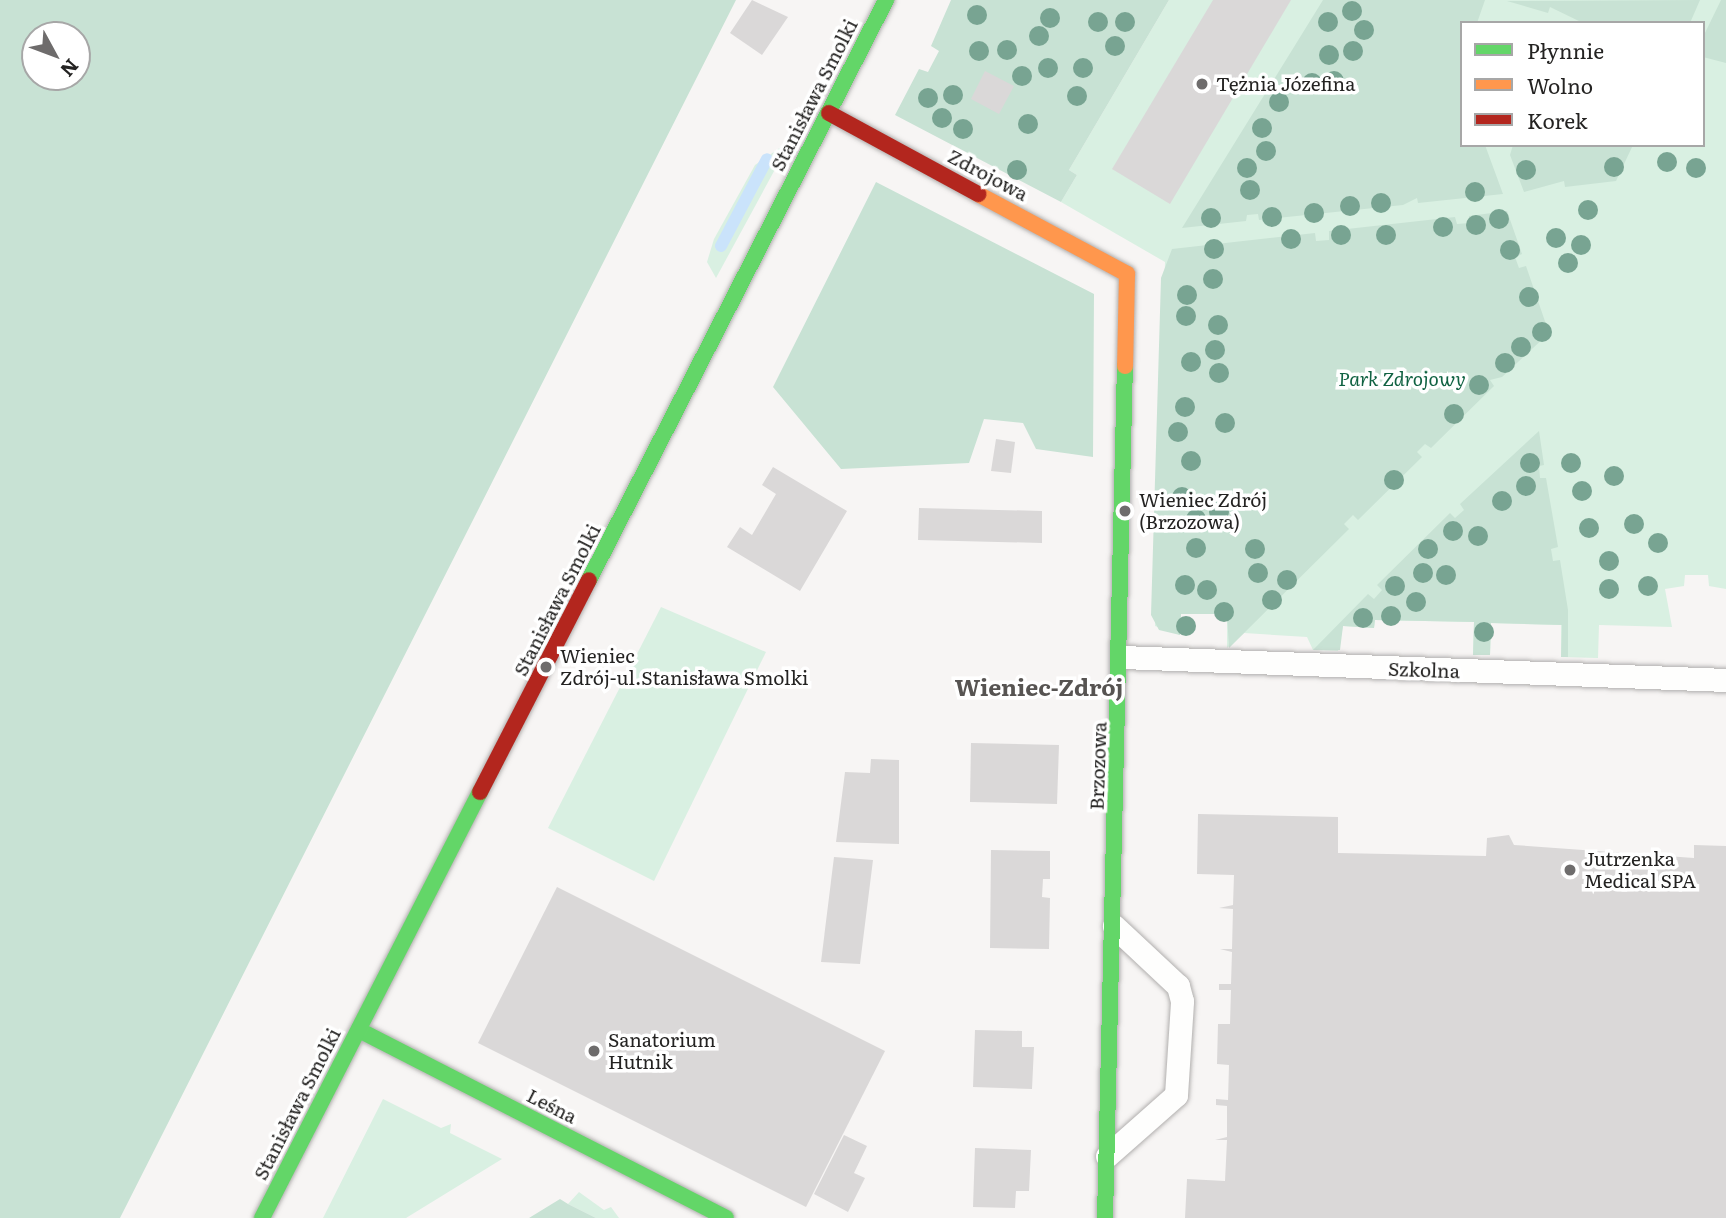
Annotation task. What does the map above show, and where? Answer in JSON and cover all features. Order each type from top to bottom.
[{"type":"street","name":"Stanisława Smolki","points":[[262,1218],[886,0]]},
{"type":"street","name":"Zdrojowa","points":[[829,113],[1127,274]]},
{"type":"street","name":"Brzozowa","points":[[1105,1218],[1122,657],[1127,274]]},
{"type":"street","name":"Leśna","points":[[359,1030],[726,1218]]},
{"type":"lane","name":"Szkolna","points":[[1122,657],[1726,680]]},
{"type":"lane","points":[[1107,1156],[1176,1095],[1182,1001],[1178,986],[1114,926]]},
{"type":"green space","points":[[0,0],[736,0],[120,1218],[0,1218]]},
{"type":"green space","points":[[951,0],[1169,0],[1069,170],[1077,175],[1061,202],[895,115],[919,69],[928,72],[939,51],[931,46]]},
{"type":"green space","name":"Park Zdrojowy","points":[[1169,0],[1726,0],[1726,589],[1709,586],[1708,575],[1685,575],[1684,586],[1665,589],[1672,627],[1599,625],[1598,658],[1561,657],[1561,625],[1491,623],[1490,655],[1473,655],[1474,622],[1375,620],[1374,628],[1343,626],[1338,651],[1313,650],[1307,637],[1244,633],[1227,648],[1227,614],[1181,614],[1180,635],[1155,626],[1165,262],[1061,202],[1077,175],[1069,170]]},
{"type":"green space","points":[[1323,0],[1485,0],[1478,21],[1460,21],[1460,147],[1486,147],[1503,194],[1418,203],[1417,198],[1403,205],[1259,220],[1258,214],[1247,215],[1246,221],[1182,228]]},
{"type":"green space","points":[[1700,0],[1691,21],[1579,21],[1550,7],[1548,13],[1507,1]]},
{"type":"green space","points":[[1721,0],[1726,0],[1726,63],[1705,58],[1705,33]]},
{"type":"green space","points":[[791,140],[716,278],[707,262],[714,239],[755,165]]},
{"type":"green space","points":[[1512,147],[1632,147],[1616,181],[1565,187],[1564,181],[1524,192],[1510,155]]},
{"type":"green space","points":[[876,182],[1094,294],[1093,457],[1036,449],[1023,423],[984,419],[969,463],[841,469],[773,387]]},
{"type":"green space","points":[[1507,211],[1522,254],[1515,257],[1519,268],[1526,266],[1549,333],[1502,377],[1490,380],[1494,386],[1431,448],[1425,444],[1417,452],[1422,457],[1358,520],[1353,515],[1344,524],[1349,529],[1229,648],[1227,614],[1181,614],[1180,635],[1159,630],[1151,615],[1161,278],[1172,249],[1315,233],[1316,241],[1329,240],[1329,231],[1455,217],[1457,224],[1469,223],[1469,216]]},
{"type":"green space","points":[[1539,431],[1544,465],[1539,466],[1540,478],[1546,478],[1558,547],[1551,549],[1553,561],[1560,560],[1568,610],[1568,657],[1561,657],[1562,625],[1491,623],[1490,655],[1473,655],[1474,622],[1375,620],[1374,628],[1343,626],[1340,650],[1313,650],[1368,594],[1374,599],[1382,590],[1377,585],[1450,513],[1455,518],[1464,510],[1460,504]]},
{"type":"green space","points":[[661,607],[766,652],[654,881],[548,828]]},
{"type":"green space","points":[[383,1099],[441,1128],[451,1124],[450,1133],[502,1159],[406,1218],[323,1218]]},
{"type":"green space","points":[[579,1192],[604,1210],[611,1207],[619,1218],[596,1218],[568,1204]]},
{"type":"green space","points":[[560,1199],[568,1204],[596,1218],[529,1218]]},
{"type":"building","points":[[752,0],[788,17],[762,55],[730,33]]},
{"type":"building","name":"Tężnia Józefina","points":[[1213,0],[1291,0],[1170,204],[1112,169]]},
{"type":"building","points":[[985,71],[1014,86],[999,114],[971,99]]},
{"type":"building","points":[[996,439],[1015,442],[1011,473],[991,471]]},
{"type":"building","points":[[773,467],[847,511],[800,591],[727,547],[740,527],[752,535],[776,494],[762,485]]},
{"type":"building","points":[[919,508],[1042,511],[1042,543],[918,540]]},
{"type":"building","points":[[971,743],[1059,745],[1057,804],[970,802]]},
{"type":"building","points":[[871,759],[899,760],[899,844],[836,842],[845,772],[870,773]]},
{"type":"building","points":[[1198,814],[1338,817],[1338,853],[1486,856],[1487,838],[1509,835],[1514,845],[1694,858],[1694,845],[1726,846],[1726,1218],[1185,1218],[1187,1179],[1225,1181],[1227,1140],[1215,1140],[1227,1137],[1227,1106],[1216,1105],[1216,1099],[1228,1100],[1229,1065],[1217,1064],[1218,1024],[1230,1024],[1231,990],[1219,990],[1219,984],[1231,984],[1232,952],[1220,949],[1232,949],[1233,909],[1219,908],[1233,905],[1234,875],[1197,874]]},
{"type":"building","points":[[991,850],[1050,851],[1050,879],[1043,879],[1042,897],[1050,898],[1049,949],[990,948]]},
{"type":"building","points":[[834,857],[873,860],[860,964],[821,962]]},
{"type":"building","name":"Sanatorium Hutnik","points":[[557,887],[885,1051],[806,1207],[478,1043]]},
{"type":"building","points":[[975,1030],[1022,1031],[1022,1047],[1034,1047],[1032,1089],[973,1087]]},
{"type":"building","points":[[844,1135],[867,1146],[854,1173],[865,1178],[848,1212],[814,1194]]},
{"type":"building","points":[[975,1148],[1031,1150],[1029,1191],[1016,1191],[1015,1208],[973,1207]]},
{"type":"waterway","points":[[721,246],[767,159]]},
{"type":"traffic: fast","points":[[589,580],[886,0]]},
{"type":"traffic: fast","points":[[1105,1218],[1125,366]]},
{"type":"traffic: fast","points":[[262,1218],[480,792]]},
{"type":"traffic: fast","points":[[359,1030],[726,1218]]},
{"type":"traffic: slow","points":[[978,194],[1127,274],[1125,366]]},
{"type":"traffic: jam","points":[[829,113],[978,194]]},
{"type":"traffic: jam","points":[[480,792],[589,580]]},
{"type":"place","name":"Tężnia Józefina","points":[[1202,84]]},
{"type":"place","name":"Wieniec Zdrój (Brzozowa)","points":[[1125,511]]},
{"type":"place","name":"Wieniec Zdrój-ul.Stanisława Smolki","points":[[546,667]]},
{"type":"place","name":"Jutrzenka Medical SPA","points":[[1570,870]]},
{"type":"place","name":"Sanatorium Hutnik","points":[[594,1051]]},
{"type":"district","name":"Wieniec-Zdrój","points":[[1039,686]]}]
